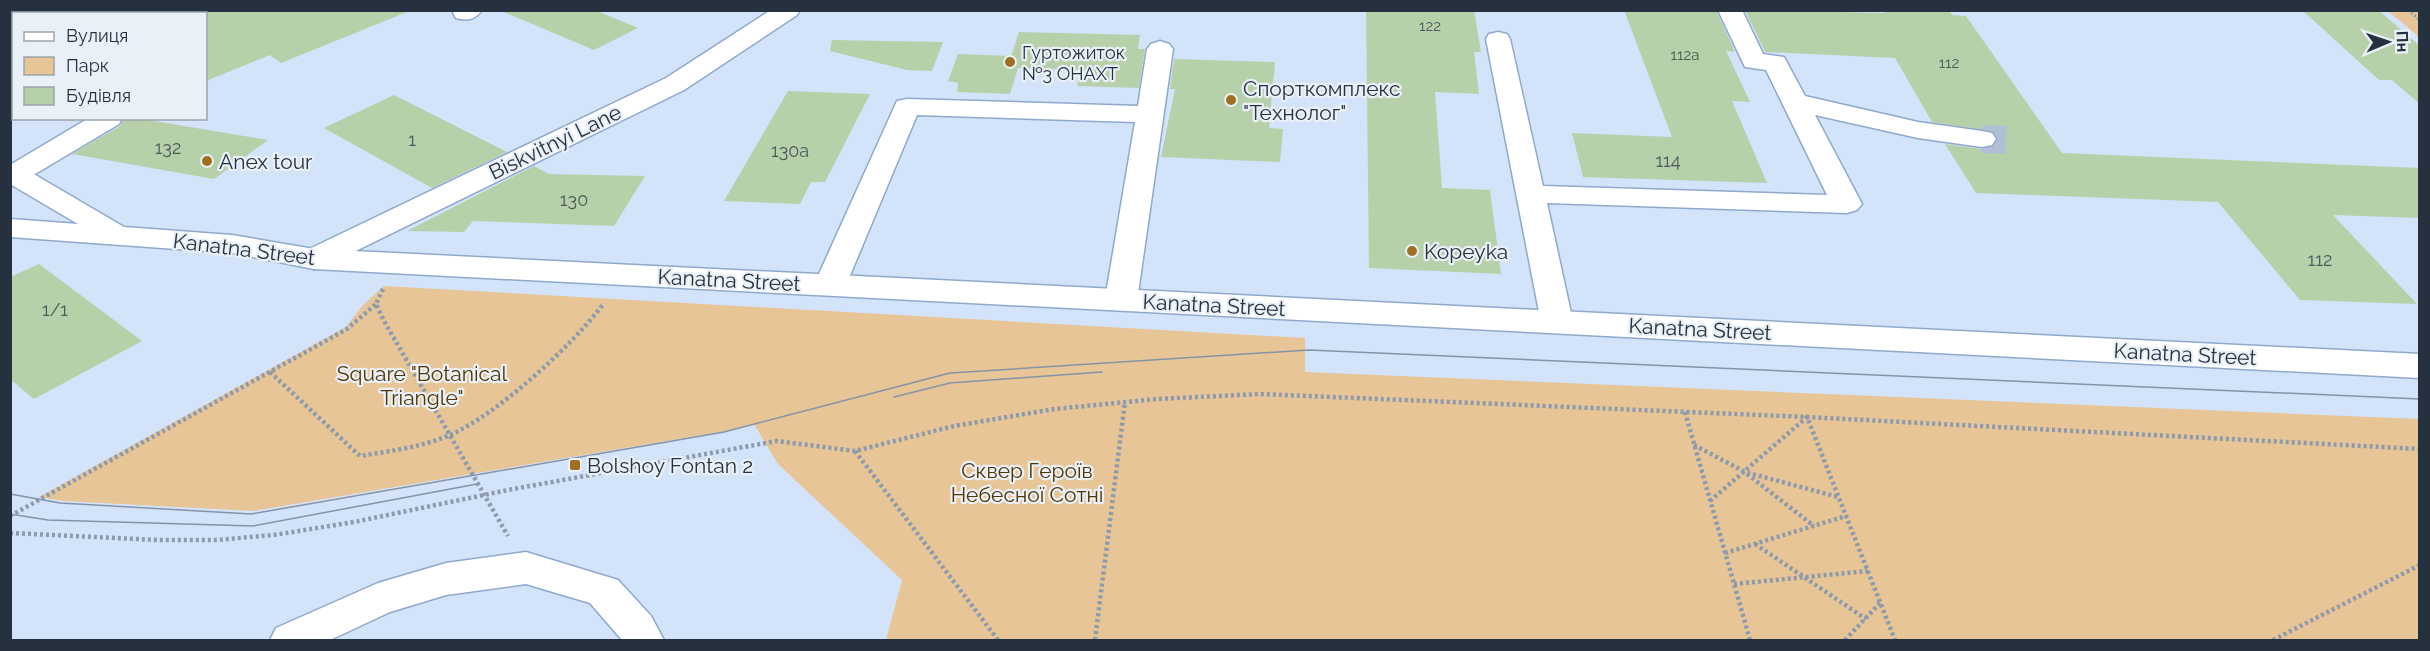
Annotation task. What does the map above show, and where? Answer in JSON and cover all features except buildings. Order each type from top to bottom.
[{"type":"main road","name":"Biskvitnyi Lane","points":[[314,259],[675,84],[788,10]]},
{"type":"main road","points":[[1530,194],[1846,204],[1774,62],[1754,62],[1730,10]]},
{"type":"main road","points":[[1498,39],[1557,322]]},
{"type":"main road","points":[[1121,300],[1160,49]]},
{"type":"main road","points":[[1795,102],[1918,130],[1982,139]]},
{"type":"main road","points":[[830,285],[907,107],[1150,114]]},
{"type":"main road","points":[[106,120],[13,173],[119,235]]},
{"type":"main road","name":"Kanatna Street","points":[[10,228],[232,244],[314,259],[2420,366]]},
{"type":"main road","points":[[291,640],[378,599],[446,579],[526,568],[604,591],[636,628],[643,640]]},
{"type":"path","points":[[2408,10],[2420,20]]},
{"type":"path","points":[[10,516],[347,329],[376,304],[384,286],[404,263]]},
{"type":"path","points":[[270,372],[360,456],[401,449],[449,435],[477,421],[590,322],[623,275]]},
{"type":"path","points":[[376,304],[526,568]]},
{"type":"path","points":[[10,533],[158,540],[216,540],[274,536],[777,441],[855,451],[951,427],[1076,407],[1260,394],[1807,417],[2420,449]]},
{"type":"path","points":[[1095,640],[1125,402]]},
{"type":"path","points":[[1685,412],[1750,640]]},
{"type":"path","points":[[1710,501],[1807,417]]},
{"type":"path","points":[[1807,417],[1895,640]]},
{"type":"path","points":[[1694,445],[1744,472],[1814,526]]},
{"type":"path","points":[[855,451],[998,640]]},
{"type":"path","points":[[1744,472],[1839,497]]},
{"type":"path","points":[[1725,553],[1846,516]]},
{"type":"path","points":[[1755,544],[1866,619]]},
{"type":"path","points":[[2273,640],[2420,565]]},
{"type":"path","points":[[1734,584],[1868,571]]},
{"type":"path","points":[[1845,640],[1880,603]]},
{"type":"green space","points":[[2388,11],[2419,11],[2419,37]]},
{"type":"green space","name":"Сквер Героїв Небесної Сотні","points":[[384,286],[1305,338],[1305,372],[2419,419],[2419,640],[886,640],[902,580],[778,464],[754,424],[725,431],[253,511],[64,501],[39,497],[346,327],[363,305]]},
{"type":"tunnel","points":[[1982,139],[2006,140]]},
{"type":"tram line","points":[[10,494],[60,503],[251,514],[724,432],[950,373],[1309,350],[2420,399]]},
{"type":"tram line","points":[[894,397],[950,383],[1102,372]]},
{"type":"tram line","points":[[10,514],[48,520],[253,526],[477,484]]},
{"type":"place","name":"Гуртожиток №3 ОНАХТ","points":[[1010,62]]},
{"type":"place","name":"Спорткомплекс \"Технолог\"","points":[[1231,100]]},
{"type":"place","name":"Anex tour","points":[[207,161]]},
{"type":"place","name":"Kopeyka","points":[[1412,251]]},
{"type":"place","name":"Bolshoy Fontan 2","points":[[575,465]]},
{"type":"park label","name":"Square \"Botanical Triangle\"","points":[[422,385]]}]
